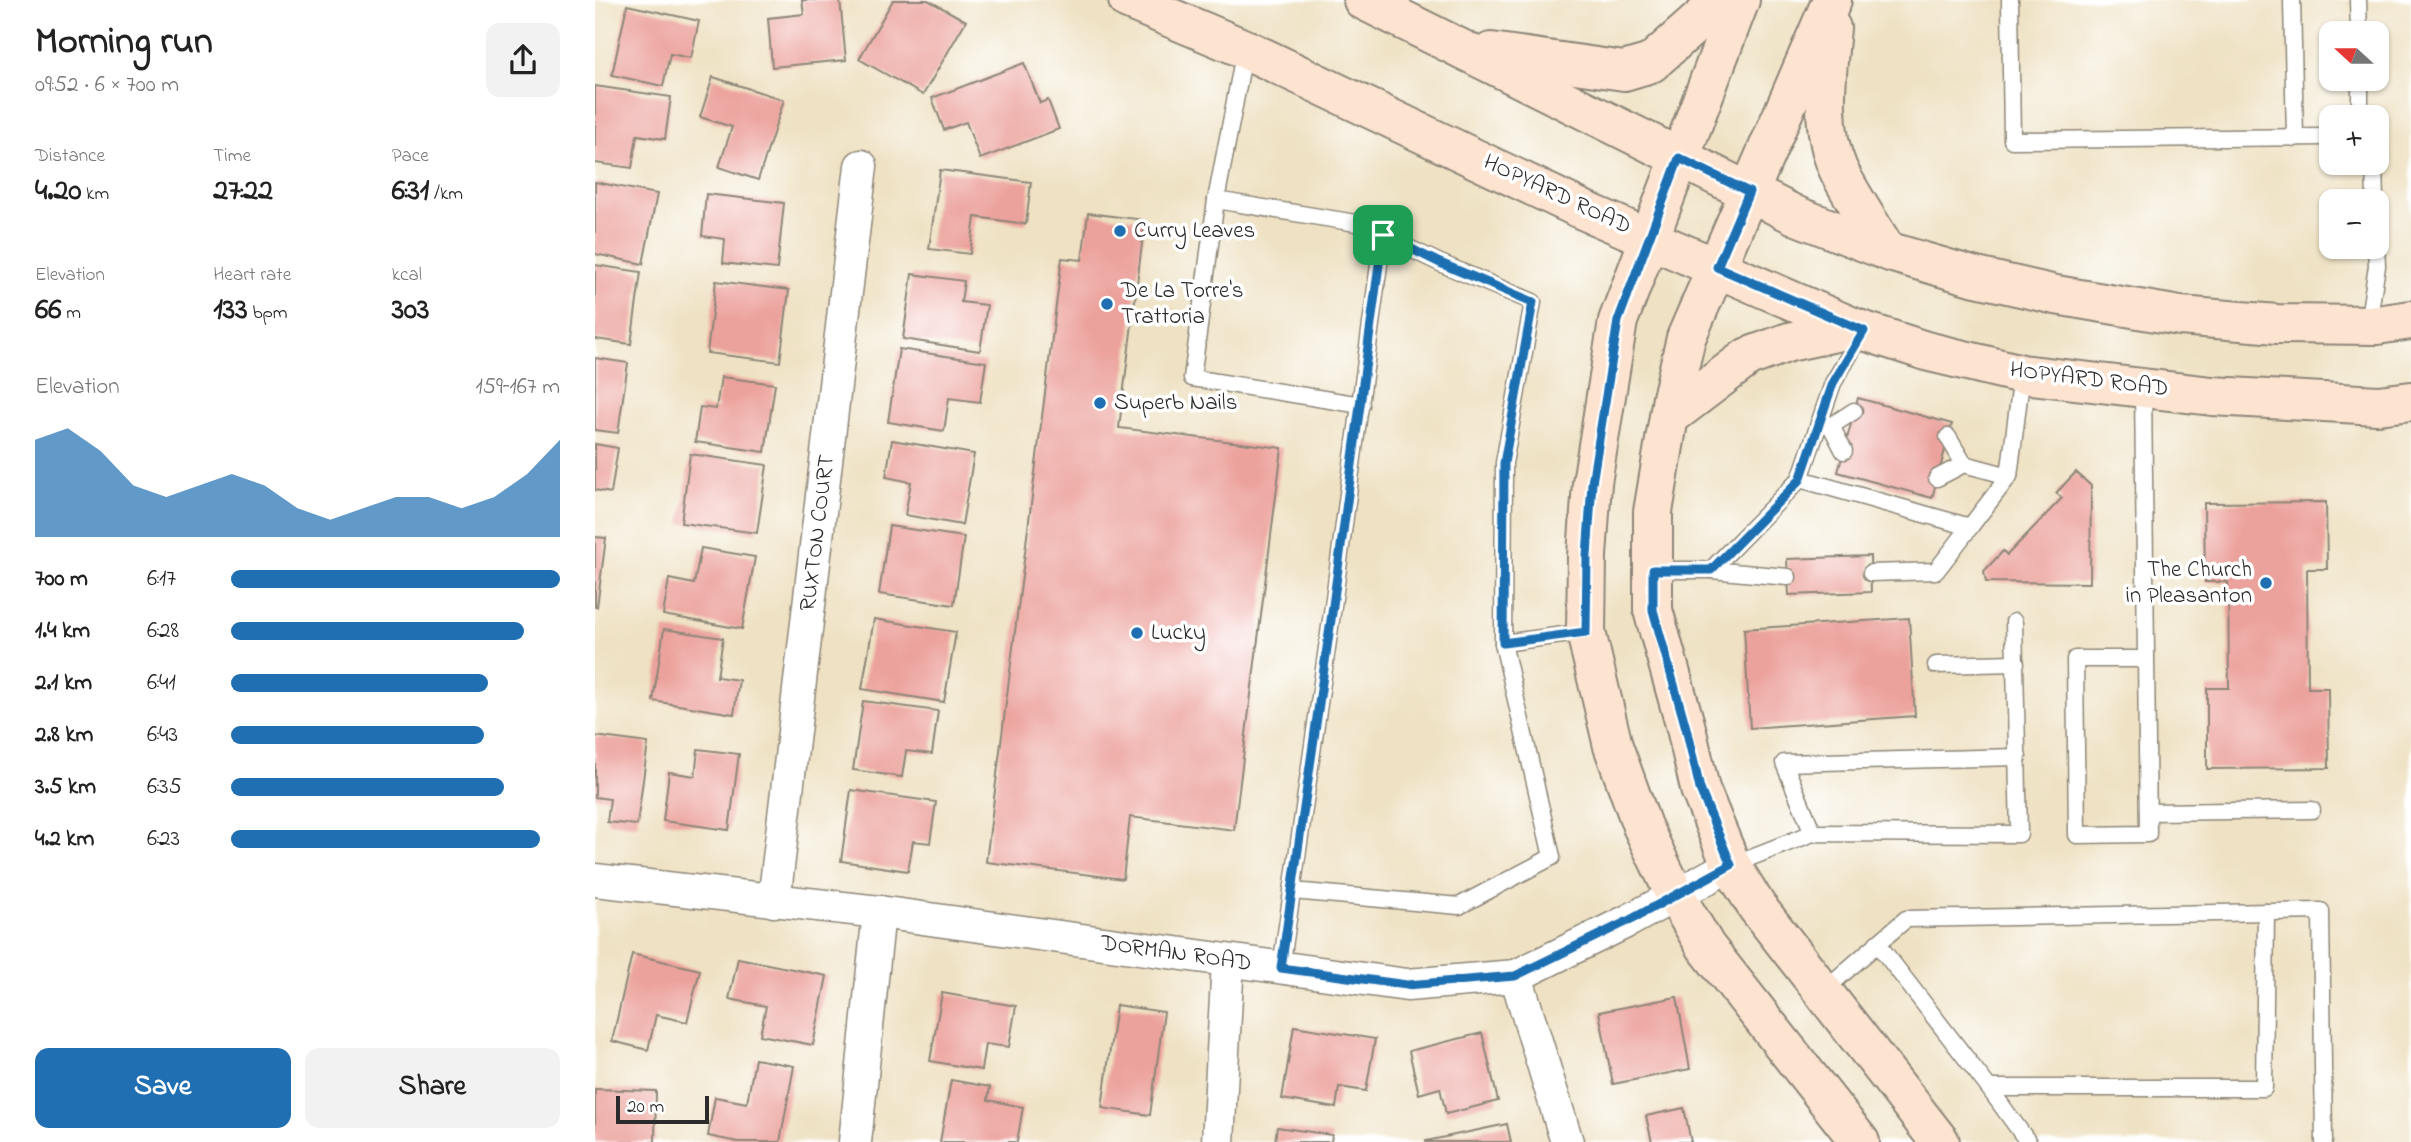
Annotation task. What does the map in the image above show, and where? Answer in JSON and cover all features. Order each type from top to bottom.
[{"type":"main road","name":"HOPYARD ROAD","points":[[1128,0],[1245,49],[1583,210],[1860,329],[1926,351],[2022,374],[2212,396],[2394,403]]},
{"type":"main road","points":[[1363,0],[1797,216],[1885,250],[1996,282],[2180,316],[2277,324],[2385,323]]},
{"type":"main road","points":[[1458,48],[1624,71],[1651,63],[1722,0]]},
{"type":"main road","points":[[1740,0],[1618,321],[1592,483],[1586,632],[1613,746],[1642,825],[1675,895],[1706,947],[1860,1142]]},
{"type":"main road","points":[[1833,0],[1686,338],[1653,512],[1653,610],[1700,789],[1731,865],[1757,907],[1940,1142]]},
{"type":"main road","points":[[1833,0],[1826,85],[1829,138],[1838,169],[1885,250]]},
{"type":"main road","points":[[1669,417],[1748,357],[1789,342],[1860,329]]},
{"type":"street","name":"RUXTON COURT","points":[[774,901],[861,166]]},
{"type":"street","name":"DORMAN ROAD","points":[[595,880],[879,912],[1407,985],[1515,976],[1630,920],[1731,865]]},
{"type":"street","points":[[855,1142],[879,912]]},
{"type":"street","points":[[1218,1142],[1228,961]]},
{"type":"street","points":[[1515,976],[1567,1142]]},
{"type":"lane","points":[[2010,0],[2012,140],[2319,137]]},
{"type":"lane","points":[[2292,0],[2295,138]]},
{"type":"lane","points":[[2358,0],[2359,21]]},
{"type":"lane","points":[[1245,49],[1216,200],[1192,378],[1361,405]]},
{"type":"lane","points":[[1216,200],[1356,223],[1440,263],[1533,302],[1504,463],[1503,643],[1552,857],[1459,906],[1293,891]]},
{"type":"lane","points":[[1281,968],[1383,235]]},
{"type":"lane","points":[[2377,259],[2385,323]]},
{"type":"lane","points":[[1711,570],[1800,480],[1825,424],[1833,383],[1860,329]]},
{"type":"lane","points":[[1871,573],[1936,571],[2009,477],[2022,374]]},
{"type":"lane","points":[[2143,388],[2148,834],[2077,835],[2075,659],[2146,659]]},
{"type":"lane","points":[[1825,424],[1854,411]]},
{"type":"lane","points":[[1825,424],[1844,451]]},
{"type":"lane","points":[[1948,437],[1964,464],[2009,477]]},
{"type":"lane","points":[[1937,478],[1964,464]]},
{"type":"lane","points":[[1800,480],[1970,527]]},
{"type":"lane","points":[[1653,570],[1711,570],[1788,577]]},
{"type":"lane","points":[[1731,865],[1813,833],[2019,834],[2014,622]]},
{"type":"lane","points":[[1503,643],[1586,632]]},
{"type":"lane","points":[[1936,665],[2016,663]]},
{"type":"lane","points":[[1813,833],[1784,763],[2018,757]]},
{"type":"lane","points":[[2148,812],[2312,810]]},
{"type":"lane","points":[[1823,991],[1906,919],[2321,911],[2324,1142]]},
{"type":"lane","points":[[1989,1088],[2264,1088],[2266,912]]},
{"type":"lane","points":[[1877,943],[2028,1142]]},
{"type":"building","points":[[802,0],[840,0],[846,60],[772,67],[768,18],[804,14]]},
{"type":"building","points":[[893,0],[928,0],[966,21],[923,95],[859,59]]},
{"type":"building","points":[[627,5],[699,21],[691,58],[670,54],[663,86],[612,75]]},
{"type":"building","points":[[1024,63],[1040,103],[1048,100],[1059,129],[980,159],[966,122],[944,130],[932,98]]},
{"type":"building","points":[[713,77],[784,100],[758,180],[719,167],[732,127],[700,117]]},
{"type":"building","points":[[595,86],[671,97],[665,139],[637,135],[632,168],[595,163]]},
{"type":"building","points":[[940,170],[1031,182],[1026,224],[975,217],[970,254],[929,249]]},
{"type":"building","points":[[595,182],[657,194],[643,264],[595,254]]},
{"type":"building","points":[[706,194],[784,203],[777,269],[723,263],[725,239],[702,236]]},
{"type":"building","name":"Lucky","points":[[1088,213],[1145,220],[1119,428],[1282,448],[1234,830],[1130,817],[1123,879],[986,862],[1062,258],[1082,260]]},
{"type":"building","points":[[595,265],[641,272],[631,344],[595,339]]},
{"type":"building","points":[[912,274],[964,281],[961,302],[987,305],[980,351],[903,339]]},
{"type":"building","points":[[716,281],[789,290],[780,362],[707,353]]},
{"type":"building","points":[[899,349],[986,362],[980,402],[949,398],[944,431],[888,422]]},
{"type":"building","points":[[595,358],[628,363],[618,433],[595,430]]},
{"type":"building","points":[[721,377],[775,384],[765,452],[695,442],[700,407],[716,409]]},
{"type":"building","points":[[1858,398],[1952,424],[1932,498],[1838,472]]},
{"type":"building","points":[[892,440],[974,454],[962,525],[905,515],[911,482],[886,477]]},
{"type":"building","points":[[595,444],[618,448],[611,493],[595,490]]},
{"type":"building","points":[[690,454],[767,465],[757,533],[681,523]]},
{"type":"building","points":[[2076,472],[2091,486],[2090,583],[1986,582],[1984,571],[2003,551],[2007,555],[2062,498],[2056,493]]},
{"type":"building","points":[[2326,502],[2327,569],[2307,569],[2308,688],[2328,688],[2329,768],[2207,769],[2207,688],[2229,688],[2228,582],[2205,582],[2204,503]]},
{"type":"building","points":[[889,526],[964,537],[954,605],[879,594]]},
{"type":"building","points":[[595,537],[606,538],[597,607],[595,607]]},
{"type":"building","points":[[701,548],[755,557],[742,629],[663,615],[669,579],[694,584]]},
{"type":"building","points":[[1870,556],[1871,592],[1789,595],[1787,559]]},
{"type":"building","points":[[1909,618],[1915,716],[1750,728],[1744,629]]},
{"type":"building","points":[[874,619],[956,632],[944,702],[862,689]]},
{"type":"building","points":[[664,629],[723,638],[717,677],[739,680],[734,714],[653,701]]},
{"type":"building","points":[[863,701],[938,711],[932,754],[906,751],[902,777],[853,770]]},
{"type":"building","points":[[595,736],[648,743],[637,825],[607,822],[610,799],[595,797]]},
{"type":"building","points":[[698,749],[739,754],[729,830],[663,821],[669,772],[695,776]]},
{"type":"building","points":[[851,790],[936,802],[930,843],[913,841],[908,871],[841,861]]},
{"type":"building","points":[[632,954],[700,970],[687,1022],[656,1015],[648,1050],[612,1041]]},
{"type":"building","points":[[738,958],[827,976],[813,1045],[760,1035],[766,1006],[729,999]]},
{"type":"building","points":[[942,993],[1016,1006],[1009,1047],[985,1044],[981,1070],[930,1061]]},
{"type":"building","points":[[1677,997],[1690,1069],[1613,1084],[1599,1012]]},
{"type":"building","points":[[1116,1005],[1164,1012],[1150,1115],[1102,1108]]},
{"type":"building","points":[[1294,1026],[1375,1039],[1366,1091],[1339,1087],[1336,1108],[1282,1099]]},
{"type":"building","points":[[1482,1033],[1498,1101],[1446,1114],[1440,1088],[1419,1094],[1409,1051]]},
{"type":"building","points":[[755,1059],[794,1066],[780,1142],[738,1142],[708,1136],[715,1097],[747,1103]]},
{"type":"building","points":[[951,1080],[990,1087],[988,1100],[1023,1107],[1017,1142],[940,1142]]},
{"type":"building","points":[[595,1089],[656,1091],[655,1142],[595,1142]]},
{"type":"building","points":[[1684,1108],[1691,1142],[1652,1142],[1646,1116]]},
{"type":"building","points":[[1507,1124],[1511,1142],[1426,1142],[1426,1141]]},
{"type":"building","points":[[1277,1127],[1332,1135],[1331,1142],[1275,1142]]},
{"type":"place","name":"Curry Leaves","points":[[1120,231]]},
{"type":"place","name":"De La Torre's Trattoria","points":[[1107,304]]},
{"type":"place","name":"Superb Nails","points":[[1100,403]]},
{"type":"place","name":"The Church in Pleasanton","points":[[2266,583]]},
{"type":"place","name":"Lucky","points":[[1137,633]]},
{"type":"route","points":[[1679,158],[1749,192],[1717,267],[1864,331],[1833,383],[1800,480],[1711,570],[1653,570],[1653,610],[1700,789],[1731,865],[1630,920],[1515,976],[1407,985],[1281,968],[1383,235],[1440,263],[1533,302],[1504,463],[1503,643],[1586,632],[1592,483],[1618,321],[1679,158]]}]
